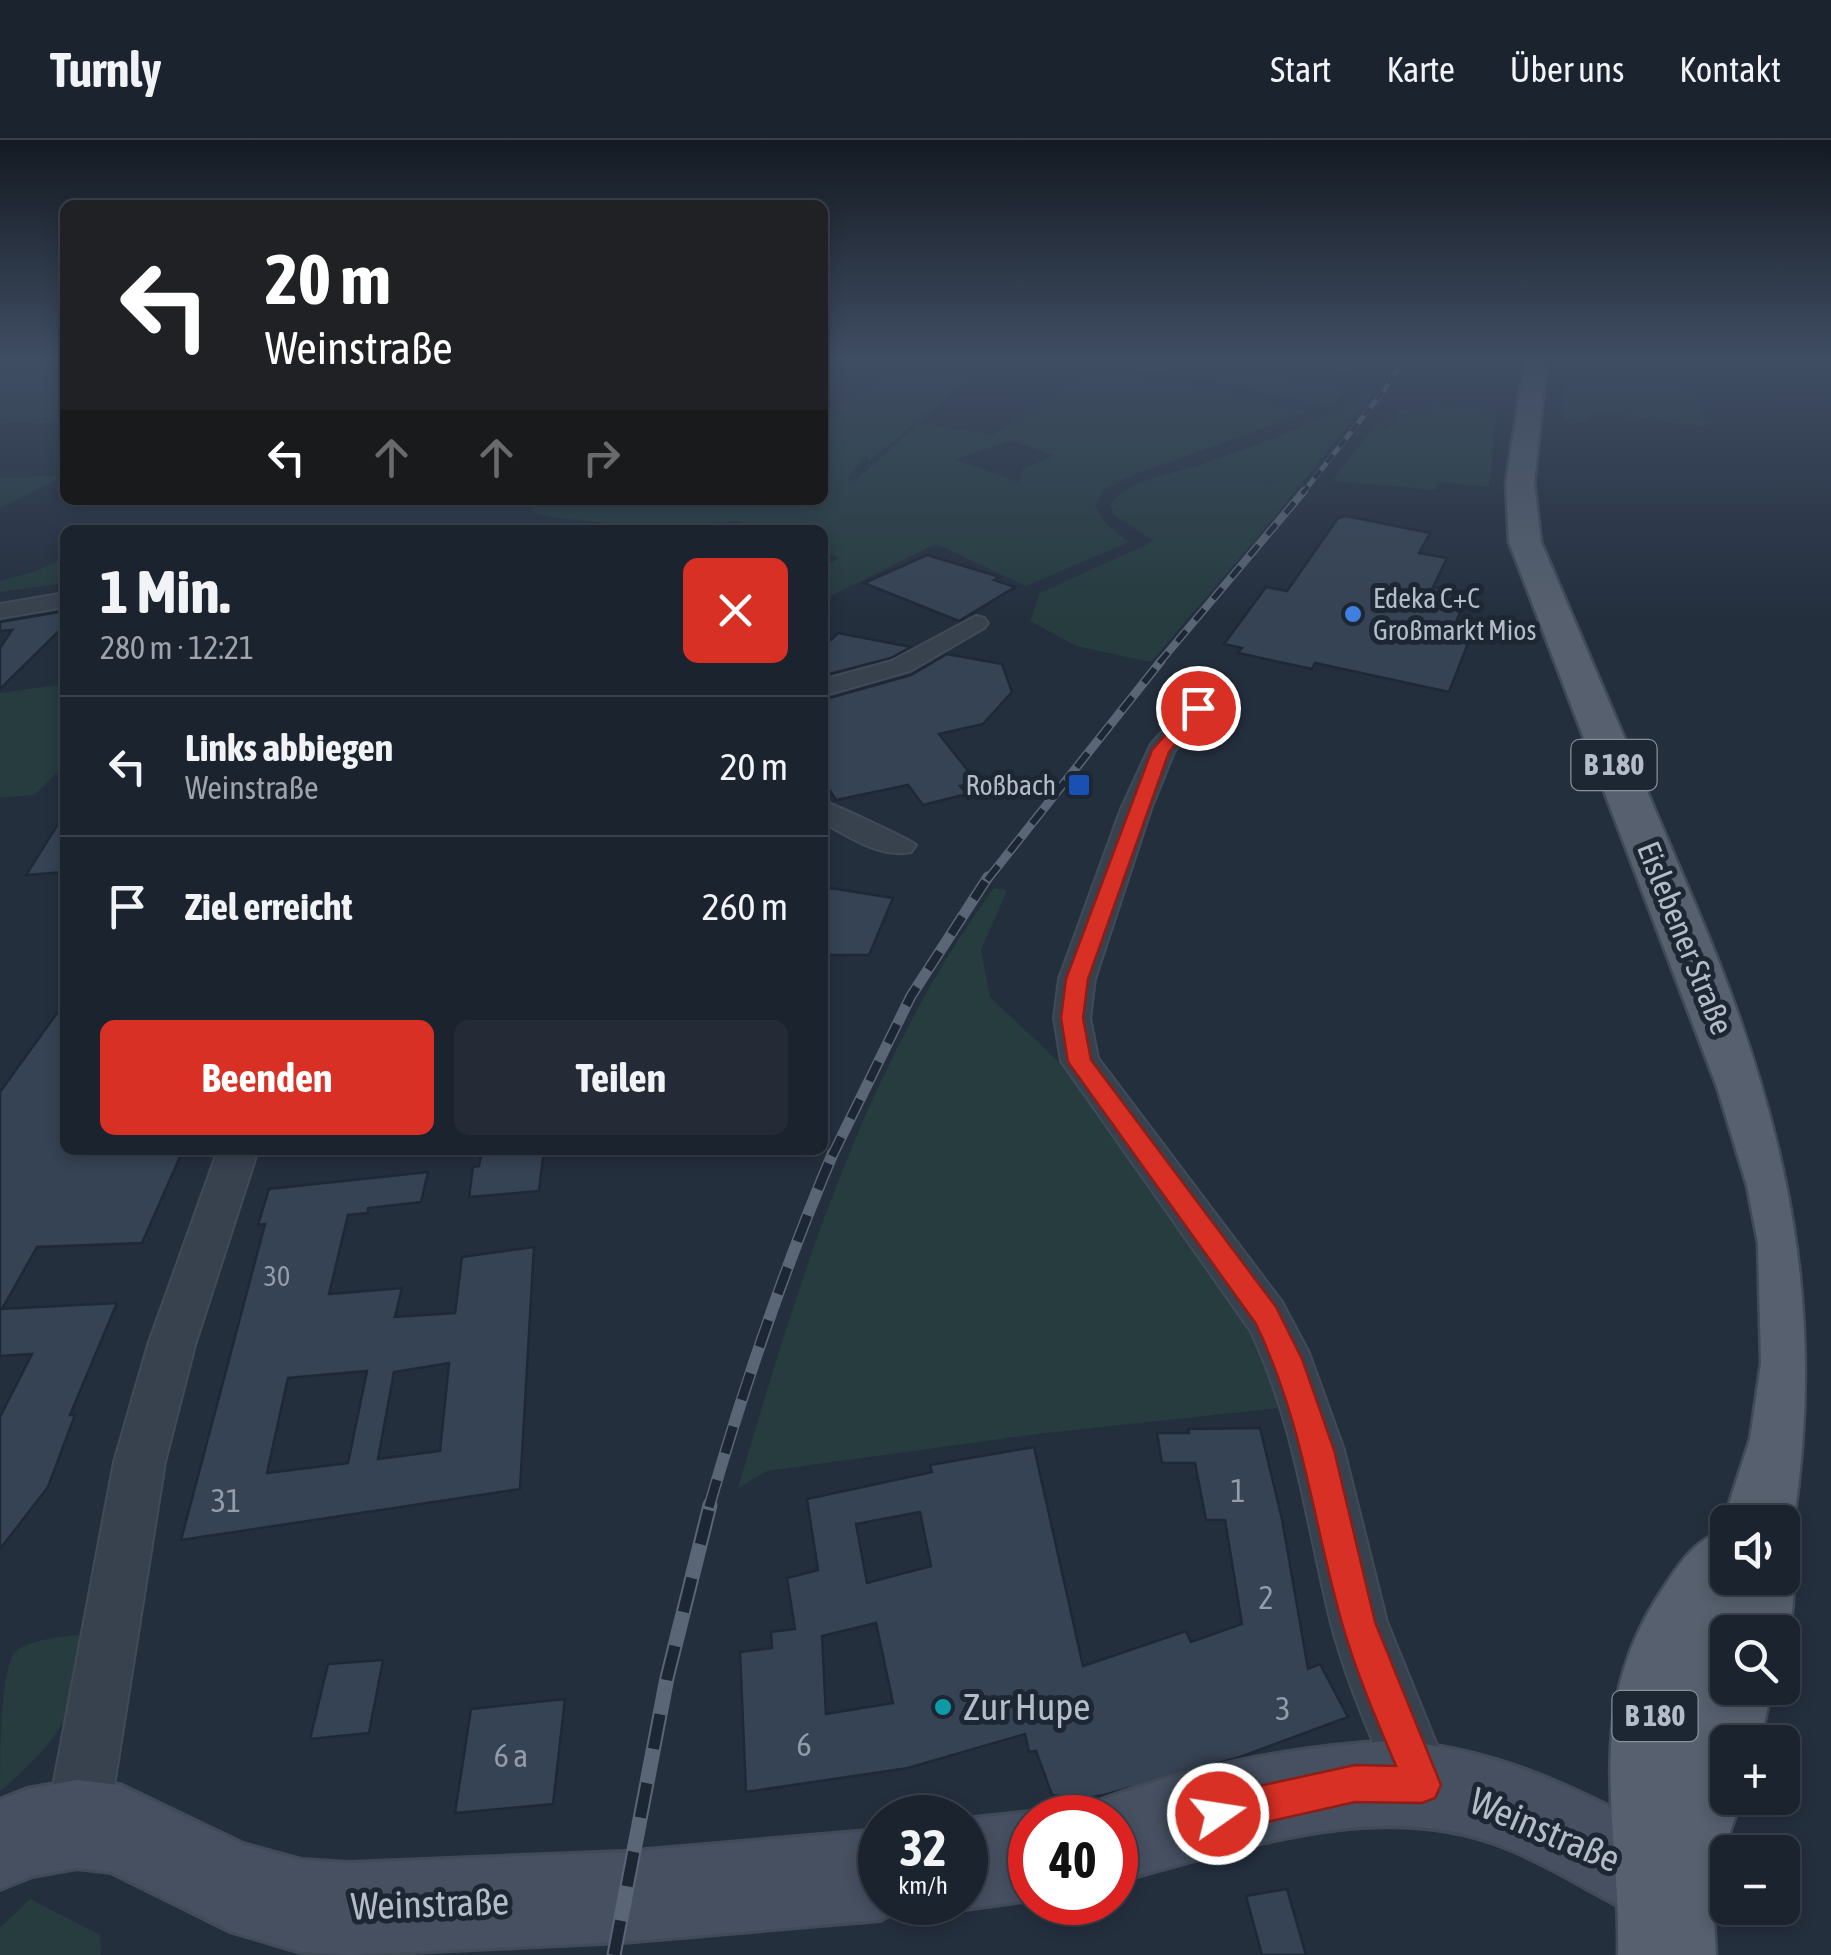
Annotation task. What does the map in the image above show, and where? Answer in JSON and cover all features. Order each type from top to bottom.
[{"type":"main road","name":"Eislebener Straße","points":[[1525,445],[1520,483],[1525,542],[1746,1087],[1778,1186],[1790,1243],[1796,1363],[1787,1439],[1766,1505]]},
{"type":"main road","name":"Eislebener Straße","points":[[1666,1919],[1652,1772],[1655,1717],[1664,1672],[1679,1639],[1713,1595]]},
{"type":"main road","name":"B 180","points":[[1666,1919],[1726,1705]]},
{"type":"street","points":[[0,611],[60,601]]},
{"type":"street","points":[[828,686],[902,666],[976,623]]},
{"type":"street","points":[[1198,708],[1161,750],[1077,979],[1072,1018],[1080,1062],[1266,1316],[1292,1368],[1318,1450],[1358,1622],[1422,1785]]},
{"type":"street","points":[[828,813],[870,836],[900,845]]},
{"type":"street","points":[[38,1834],[119,1572],[152,1414],[175,1332],[236,1155]]},
{"type":"street","name":"Weinstraße","points":[[1138,1833],[1355,1784],[1422,1785],[1484,1797],[1525,1813],[1666,1919]]},
{"type":"street","name":"Weinstraße","points":[[38,1834],[120,1829],[230,1886],[300,1906],[349,1908],[577,1899],[858,1877]]},
{"type":"green space","points":[[828,445],[889,445],[868,462],[867,454],[847,479],[855,481],[895,445],[997,445],[956,460],[1019,482],[1023,469],[1054,455],[1024,445],[1217,445],[1128,477],[1104,490],[1095,504],[1103,521],[1129,542],[1026,586],[936,544],[828,598],[828,564],[839,558],[828,553],[828,525],[751,525],[739,521],[613,525],[531,511],[534,505],[828,505]]},
{"type":"green space","points":[[1256,445],[1332,445],[1151,662],[1076,646],[1030,621],[1040,593],[1154,541],[1114,515],[1110,504],[1118,495],[1151,478]]},
{"type":"green space","points":[[1360,445],[1493,445],[1489,487],[1437,482],[1436,490],[1332,481]]},
{"type":"green space","points":[[60,476],[60,478],[0,508],[0,477]]},
{"type":"green space","points":[[60,559],[60,584],[0,592],[0,581],[34,572]]},
{"type":"green space","points":[[60,685],[60,770],[34,795],[0,798],[0,693]]},
{"type":"green space","points":[[994,888],[1007,891],[981,950],[990,997],[1059,1062],[1130,1150],[1258,1329],[1297,1406],[1037,1434],[767,1471],[738,1488],[812,1253],[872,1101],[948,956]]},
{"type":"green space","points":[[81,1635],[91,1644],[70,1709],[49,1743],[0,1791],[3,1698],[14,1653],[36,1642]]},
{"type":"green space","points":[[30,1899],[100,1935],[101,1955],[0,1955],[0,1928]]},
{"type":"building","name":"Edeka C+C Großmarkt Mios","points":[[1346,516],[1430,533],[1419,553],[1447,558],[1433,587],[1468,594],[1451,634],[1470,638],[1449,692],[1315,663],[1312,669],[1238,653],[1242,648],[1224,644],[1266,587],[1287,591],[1338,518]]},
{"type":"building","points":[[927,555],[1000,577],[994,580],[1015,587],[959,621],[864,583]]},
{"type":"building","points":[[60,612],[60,630],[0,689],[0,648],[12,630],[0,631],[0,622]]},
{"type":"building","points":[[838,633],[911,647],[891,658],[828,674],[828,642]]},
{"type":"building","points":[[947,654],[1002,664],[1012,692],[983,724],[939,734],[977,782],[960,786],[967,794],[923,805],[908,785],[836,800],[828,788],[828,698],[911,675]]},
{"type":"building","points":[[60,821],[60,872],[26,875]]},
{"type":"building","points":[[830,888],[893,898],[869,955],[828,955]]},
{"type":"building","points":[[60,1009],[60,1155],[181,1155],[142,1243],[37,1247],[2,1309],[117,1303],[70,1415],[75,1415],[48,1487],[0,1549],[0,1417],[32,1354],[0,1356],[0,1092]]},
{"type":"building","points":[[481,1155],[543,1155],[539,1191],[469,1197],[473,1167],[479,1166]]},
{"type":"building","points":[[428,1172],[421,1202],[368,1208],[368,1213],[348,1215],[329,1294],[402,1288],[395,1317],[455,1313],[462,1257],[534,1247],[520,1489],[181,1540],[265,1224],[258,1225],[269,1189]],"holes":[[[449,1363],[440,1451],[378,1459],[394,1372]],[[367,1371],[348,1463],[267,1473],[288,1378]]]},
{"type":"building","points":[[1260,1428],[1282,1519],[1308,1669],[1320,1664],[1348,1717],[1240,1757],[1104,1795],[1052,1795],[1036,1751],[1029,1752],[1025,1734],[908,1768],[746,1792],[740,1652],[772,1648],[771,1632],[795,1629],[787,1578],[818,1570],[807,1499],[932,1472],[930,1465],[1034,1447],[1083,1666],[1186,1631],[1191,1642],[1242,1624],[1225,1520],[1206,1520],[1195,1463],[1162,1463],[1157,1433],[1189,1433],[1188,1429]],"holes":[[[920,1512],[931,1566],[867,1583],[856,1524]],[[876,1623],[893,1703],[826,1714],[822,1636]]]},
{"type":"building","points":[[383,1660],[369,1733],[310,1739],[328,1664]]},
{"type":"building","points":[[565,1699],[553,1804],[455,1813],[471,1709]]},
{"type":"building","points":[[1287,1889],[1306,1955],[1262,1955],[1246,1896]]},
{"type":"railway","points":[[1302,494],[1341,445]]},
{"type":"railway","points":[[1159,663],[1304,491]]},
{"type":"railway","points":[[987,880],[1161,661]]},
{"type":"railway","points":[[832,1156],[911,996],[988,877]]},
{"type":"railway","points":[[709,1507],[766,1328],[833,1153]]},
{"type":"railway","points":[[614,1955],[667,1678],[710,1505]]},
{"type":"place","name":"Edeka C+C Großmarkt Mios","points":[[1353,614]]},
{"type":"place","name":"Roßbach","points":[[1079,785]]},
{"type":"place","name":"Zur Hupe","points":[[943,1707]]},
{"type":"route","points":[[1198,708],[1161,750],[1136,809],[1077,979],[1072,1018],[1080,1062],[1266,1316],[1292,1368],[1318,1450],[1358,1622],[1422,1785],[1355,1784],[1218,1814]]}]
